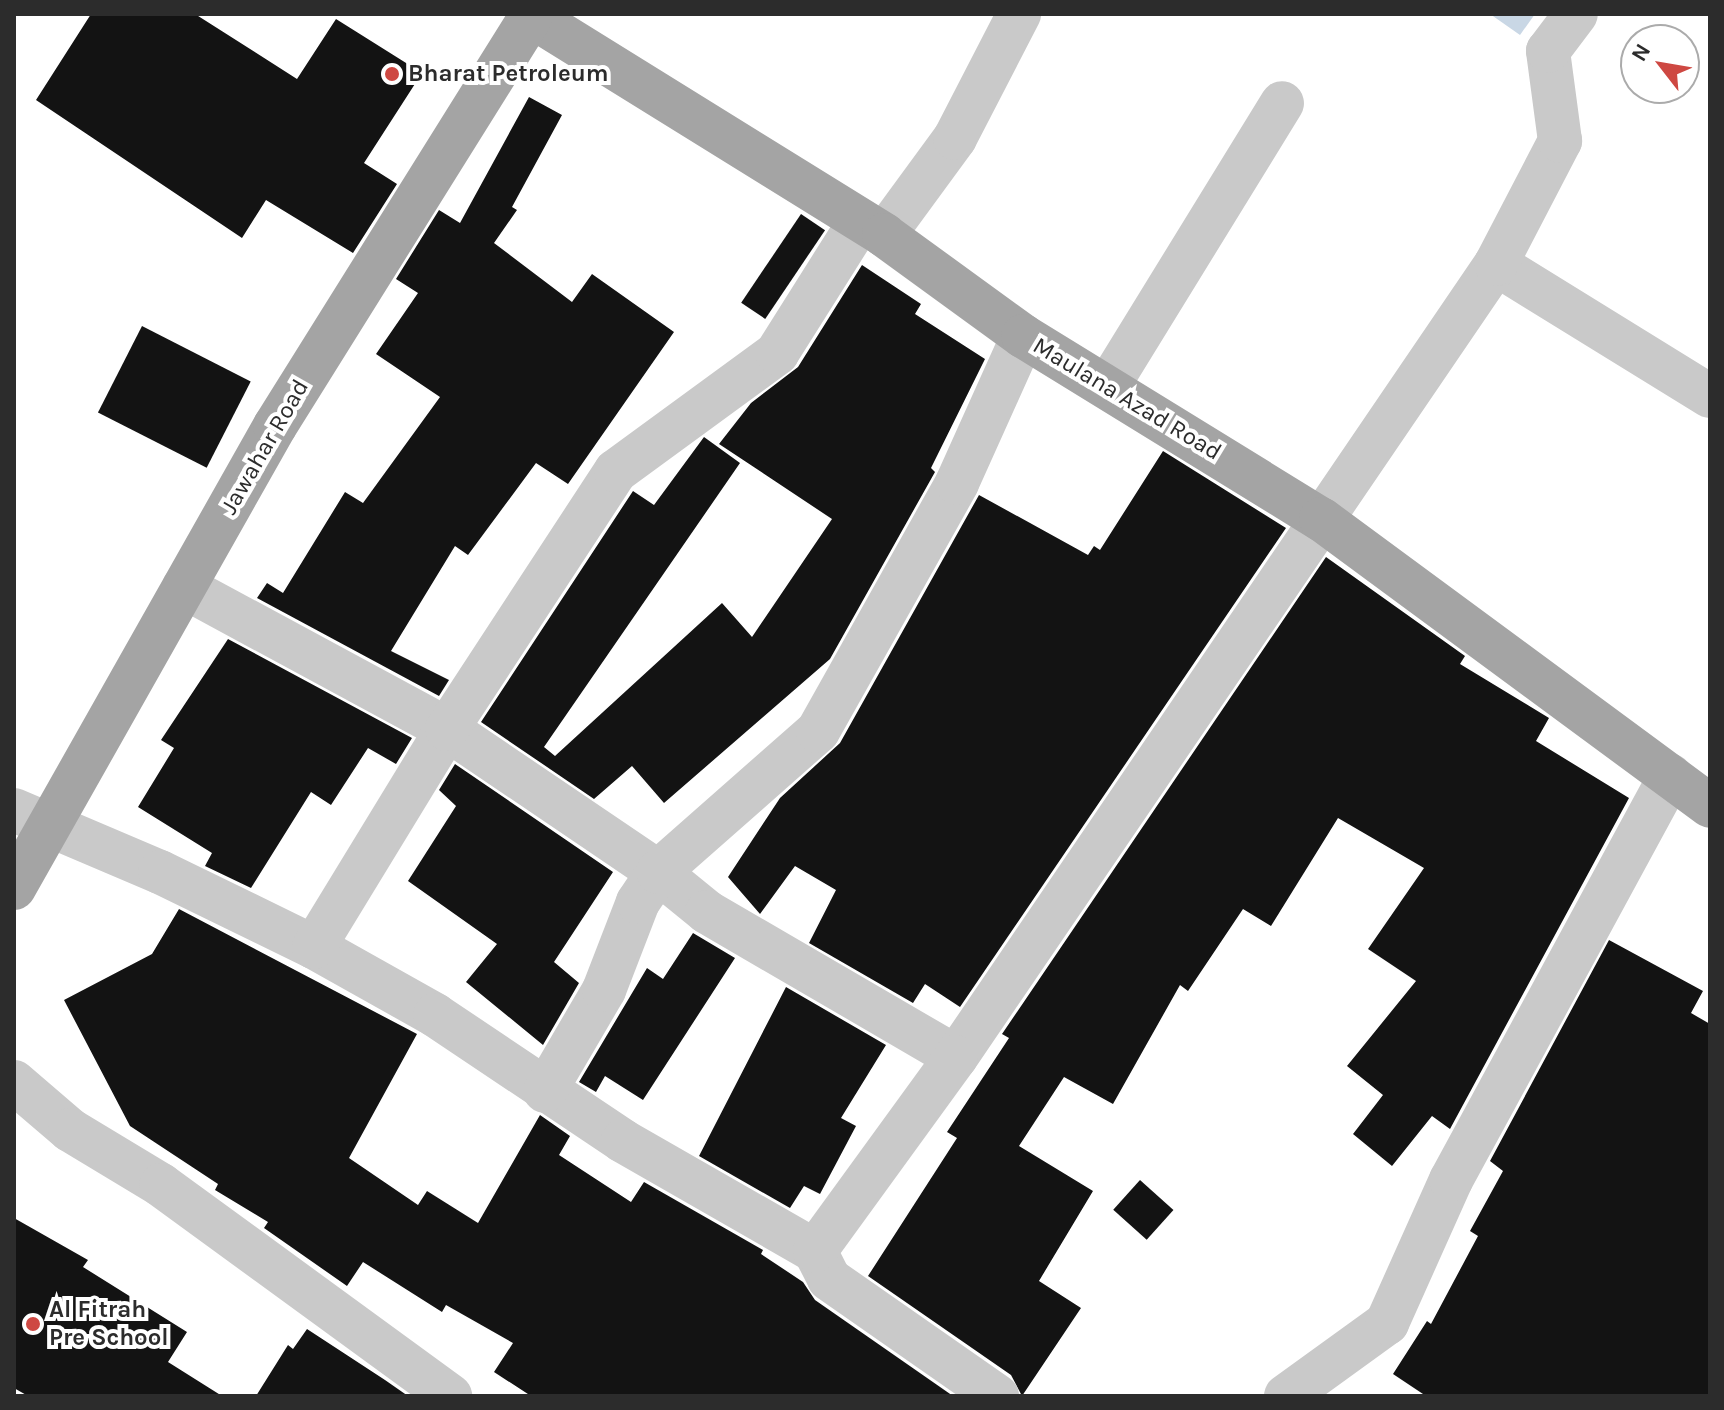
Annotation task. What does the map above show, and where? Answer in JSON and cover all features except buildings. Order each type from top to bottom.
[{"type":"main road","name":"Maulana Azad Road","points":[[530,15],[872,229],[1023,336],[1321,519],[1710,806]]},
{"type":"main road","name":"Jawahar Road","points":[[14,888],[30,818],[184,587],[275,426],[530,15]]},
{"type":"street","points":[[314,947],[447,729],[616,471],[777,353],[872,229],[955,138],[1019,14]]},
{"type":"street","points":[[815,1251],[956,1057],[1496,264],[1560,141],[1548,51],[1576,14]]},
{"type":"street","points":[[1108,386],[1282,103]]},
{"type":"street","points":[[1496,264],[1710,396]]},
{"type":"street","points":[[545,1091],[604,990],[638,902],[658,872],[818,731],[957,483],[1023,336]]},
{"type":"street","points":[[184,587],[447,729],[658,872],[707,912],[956,1057]]},
{"type":"street","points":[[1286,1396],[1387,1323],[1451,1180],[1670,776]]},
{"type":"street","points":[[30,818],[160,872],[314,947],[435,1015],[545,1091],[815,1251],[829,1279],[997,1396]]},
{"type":"street","points":[[14,1082],[70,1130],[173,1193],[450,1396]]},
{"type":"water","points":[[1490,14],[1535,14],[1520,35]]},
{"type":"place","name":"Bharat Petroleum","points":[[392,74]]},
{"type":"place","name":"Al Fitrah Pre School","points":[[33,1324]]}]
